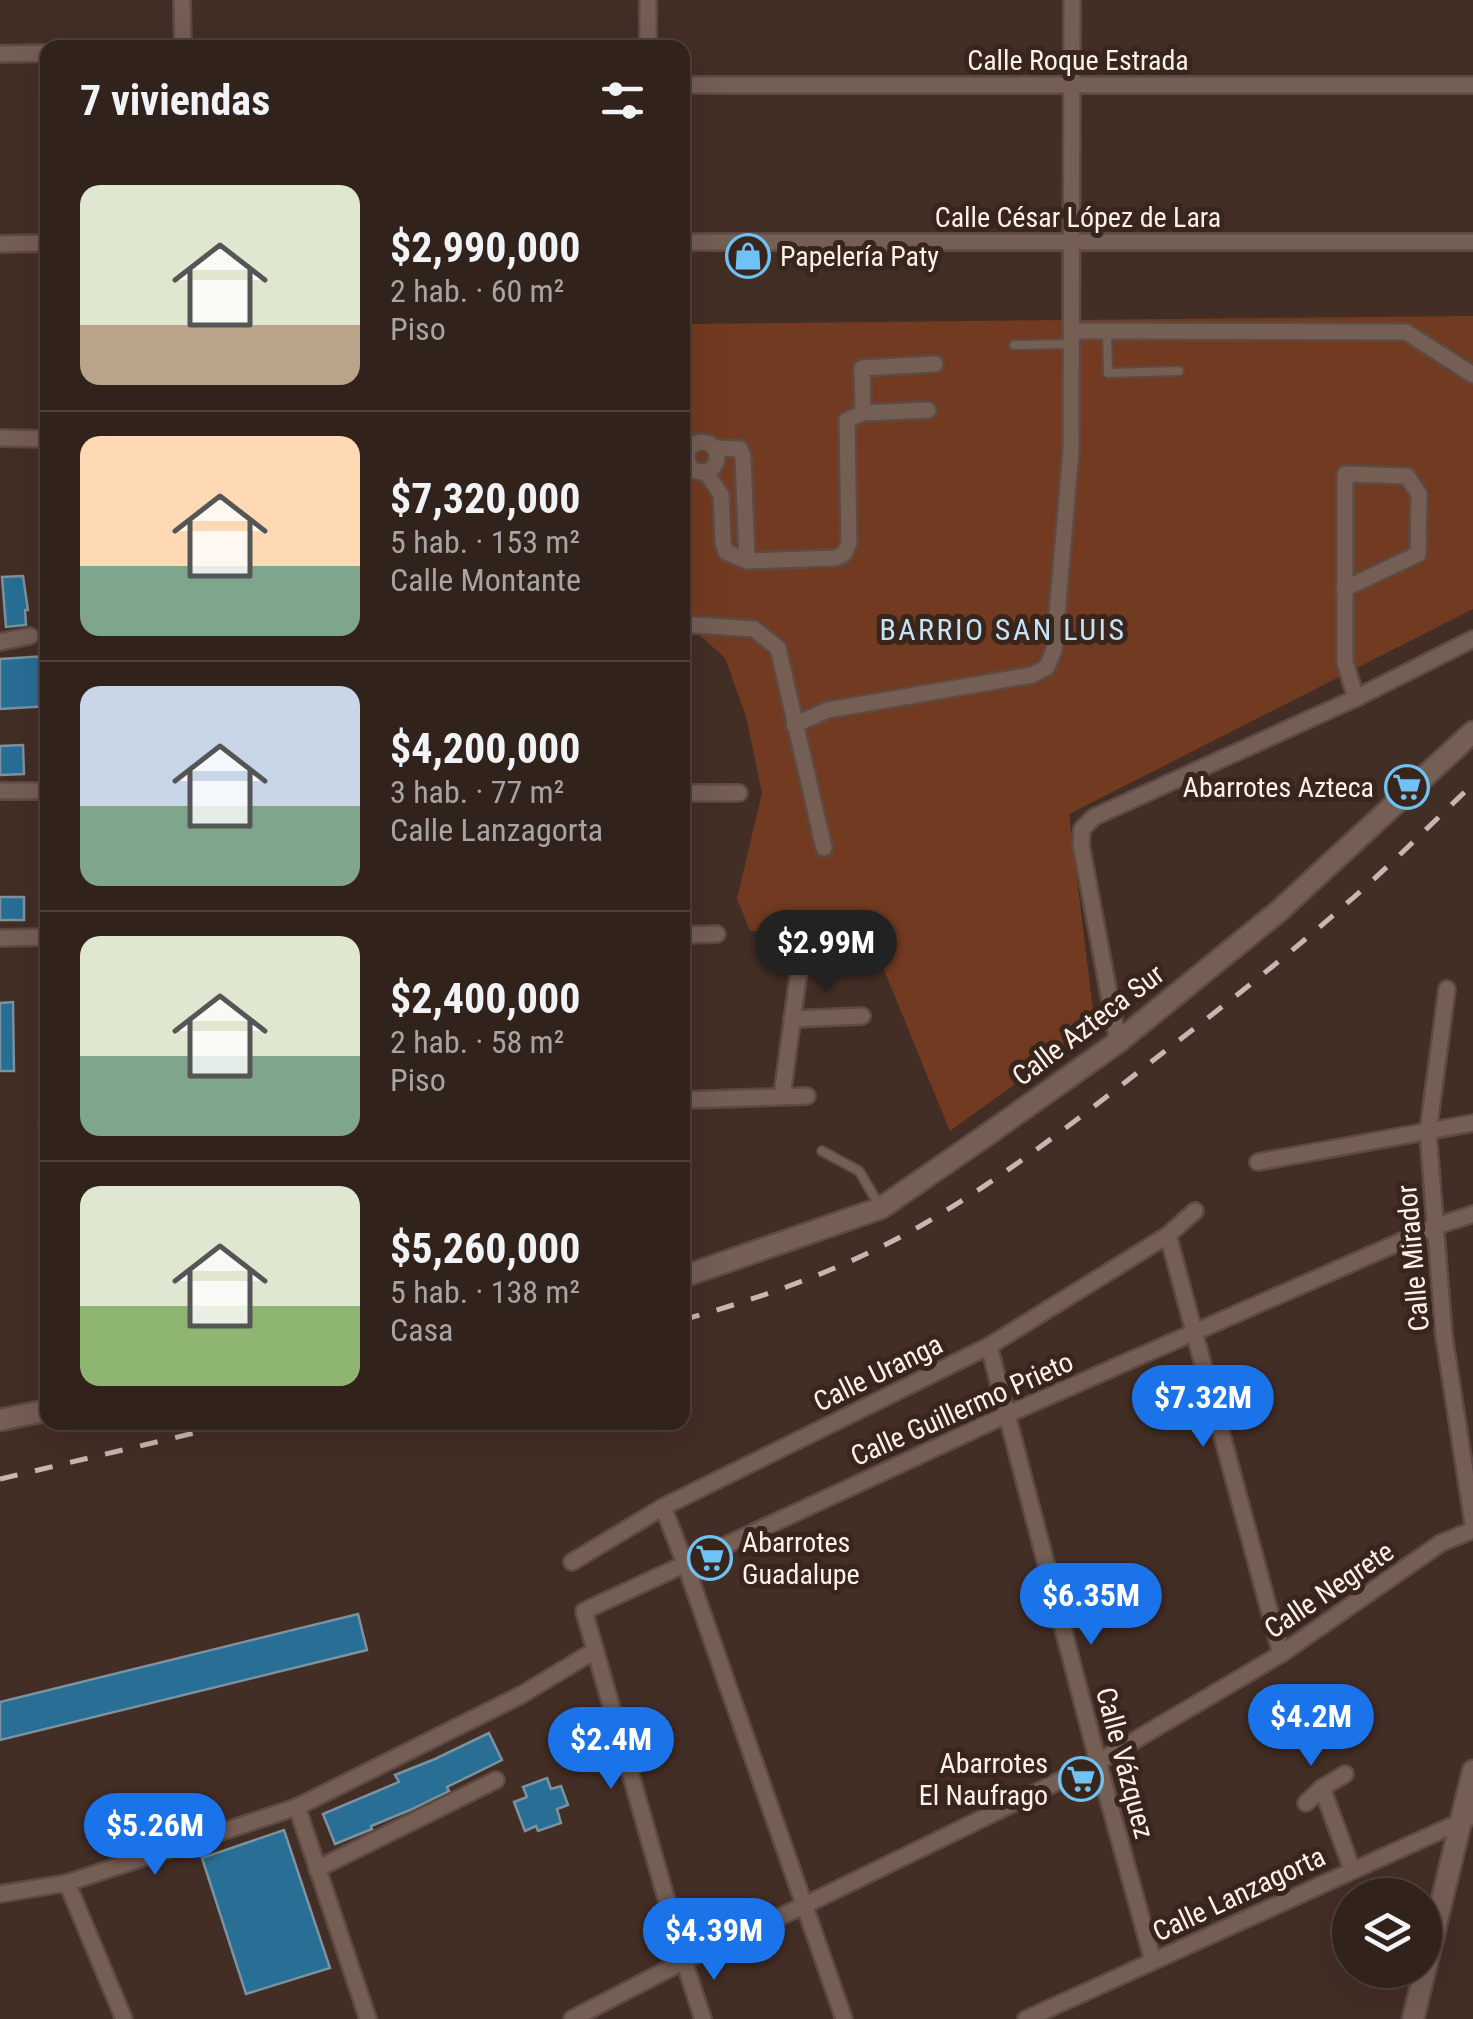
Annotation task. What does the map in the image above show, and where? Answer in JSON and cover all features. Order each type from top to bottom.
[{"type":"street","points":[[182,0],[182,40]]},
{"type":"street","points":[[648,0],[648,40]]},
{"type":"street","points":[[794,725],[828,710],[1032,675],[1047,667],[1054,650],[1071,450],[1072,0]]},
{"type":"street","points":[[0,54],[40,53]]},
{"type":"street","name":"Calle Roque Estrada","points":[[690,85],[1473,85]]},
{"type":"street","points":[[0,244],[40,242]]},
{"type":"street","name":"Calle César López de Lara","points":[[690,242],[1473,242]]},
{"type":"street","points":[[1072,337],[1108,330],[1406,332],[1473,376]]},
{"type":"street","points":[[863,412],[862,368],[935,364]]},
{"type":"street","points":[[706,472],[721,495],[726,552],[747,561],[835,558],[844,554],[849,544],[847,420],[863,412],[928,410]]},
{"type":"street","points":[[0,438],[40,438]]},
{"type":"street","points":[[690,446],[698,441],[708,442],[718,458],[706,472],[696,472],[690,466]]},
{"type":"street","points":[[715,448],[740,450],[744,457],[747,561]]},
{"type":"street","points":[[1344,589],[1418,554],[1419,494],[1407,476],[1345,474],[1344,589],[1345,662],[1356,698]]},
{"type":"street","points":[[690,625],[754,629],[778,648],[824,848]]},
{"type":"street","points":[[0,642],[30,636]]},
{"type":"street","points":[[1118,1042],[1081,845],[1082,829],[1094,817],[1356,698],[1473,639]]},
{"type":"street","name":"Calle Azteca Sur","points":[[690,1274],[881,1208],[1118,1042],[1279,911],[1473,732]]},
{"type":"street","points":[[0,791],[40,791]]},
{"type":"street","points":[[690,793],[739,793]]},
{"type":"street","points":[[690,935],[718,934]]},
{"type":"street","points":[[0,938],[40,937]]},
{"type":"street","points":[[782,1096],[799,970]]},
{"type":"street","name":"Calle Mirador","points":[[1447,989],[1428,1132],[1444,1336],[1473,1526]]},
{"type":"street","points":[[792,1019],[862,1016]]},
{"type":"street","points":[[690,1100],[807,1096]]},
{"type":"street","points":[[1258,1162],[1473,1123]]},
{"type":"street","name":"Calle Uranga","points":[[572,1562],[663,1507],[989,1346],[1168,1235],[1195,1211]]},
{"type":"street","name":"Calle Guillermo Prieto","points":[[594,1651],[584,1611],[1006,1415],[1434,1227],[1473,1214]]},
{"type":"street","points":[[1168,1235],[1281,1654]]},
{"type":"street","name":"Calle Vázquez","points":[[989,1346],[1154,1961]]},
{"type":"street","points":[[0,1420],[40,1412]]},
{"type":"street","points":[[663,1507],[844,2019]]},
{"type":"street","name":"Calle Negrete","points":[[572,2019],[1098,1762],[1281,1654],[1441,1543],[1473,1526]]},
{"type":"street","points":[[0,1894],[66,1883],[297,1807],[521,1695],[594,1651],[703,2019]]},
{"type":"street","points":[[1442,1907],[1466,1819],[1473,1771]]},
{"type":"street","points":[[1306,1802],[1345,1774]]},
{"type":"street","points":[[317,1869],[496,1780]]},
{"type":"street","points":[[1322,1788],[1352,1869]]},
{"type":"street","points":[[297,1807],[368,2019]]},
{"type":"street","name":"Calle Lanzagorta","points":[[1026,2019],[1466,1819]]},
{"type":"street","points":[[66,1883],[124,2019]]},
{"type":"street","points":[[1414,2019],[1421,1988]]},
{"type":"lane","points":[[1108,330],[1108,372],[1180,371]]},
{"type":"lane","points":[[1014,345],[1072,337]]},
{"type":"lane","points":[[822,1151],[859,1171],[881,1208]]},
{"type":"shaded area","points":[[1473,316],[1473,609],[1069,814],[1095,1026],[950,1131],[868,931],[750,931],[737,899],[762,793],[746,716],[725,658],[690,627],[690,324]]},
{"type":"building","points":[[23,576],[26,625],[6,627],[2,577]]},
{"type":"building","points":[[40,656],[40,706],[0,709],[0,659]]},
{"type":"building","points":[[23,745],[24,774],[0,775],[0,746]]},
{"type":"building","points":[[0,897],[24,897],[24,920],[0,920]]},
{"type":"building","points":[[13,1002],[14,1071],[0,1071],[0,1003]]},
{"type":"building","points":[[358,1614],[367,1650],[0,1740],[0,1702]]},
{"type":"building","points":[[489,1733],[502,1760],[447,1787],[449,1791],[335,1844],[323,1814],[399,1782],[395,1775]]},
{"type":"building","points":[[547,1778],[551,1789],[561,1786],[568,1805],[557,1809],[561,1823],[525,1831],[514,1802],[527,1797],[523,1787]]},
{"type":"building","points":[[284,1830],[330,1968],[246,1994],[202,1858]]},
{"type":"railway","points":[[690,1318],[835,1268],[922,1225],[982,1188],[1067,1127],[1274,965],[1362,890],[1473,784]]},
{"type":"railway","points":[[0,1479],[207,1430]]},
{"type":"place","name":"Papelería Paty","points":[[748,256]]},
{"type":"place","name":"Abarrotes Azteca","points":[[1407,787]]},
{"type":"place","name":"Abarrotes Guadalupe","points":[[710,1558]]},
{"type":"place","name":"Abarrotes El Naufrago","points":[[1081,1779]]},
{"type":"district","name":"BARRIO SAN LUIS","points":[[1003,629]]}]
